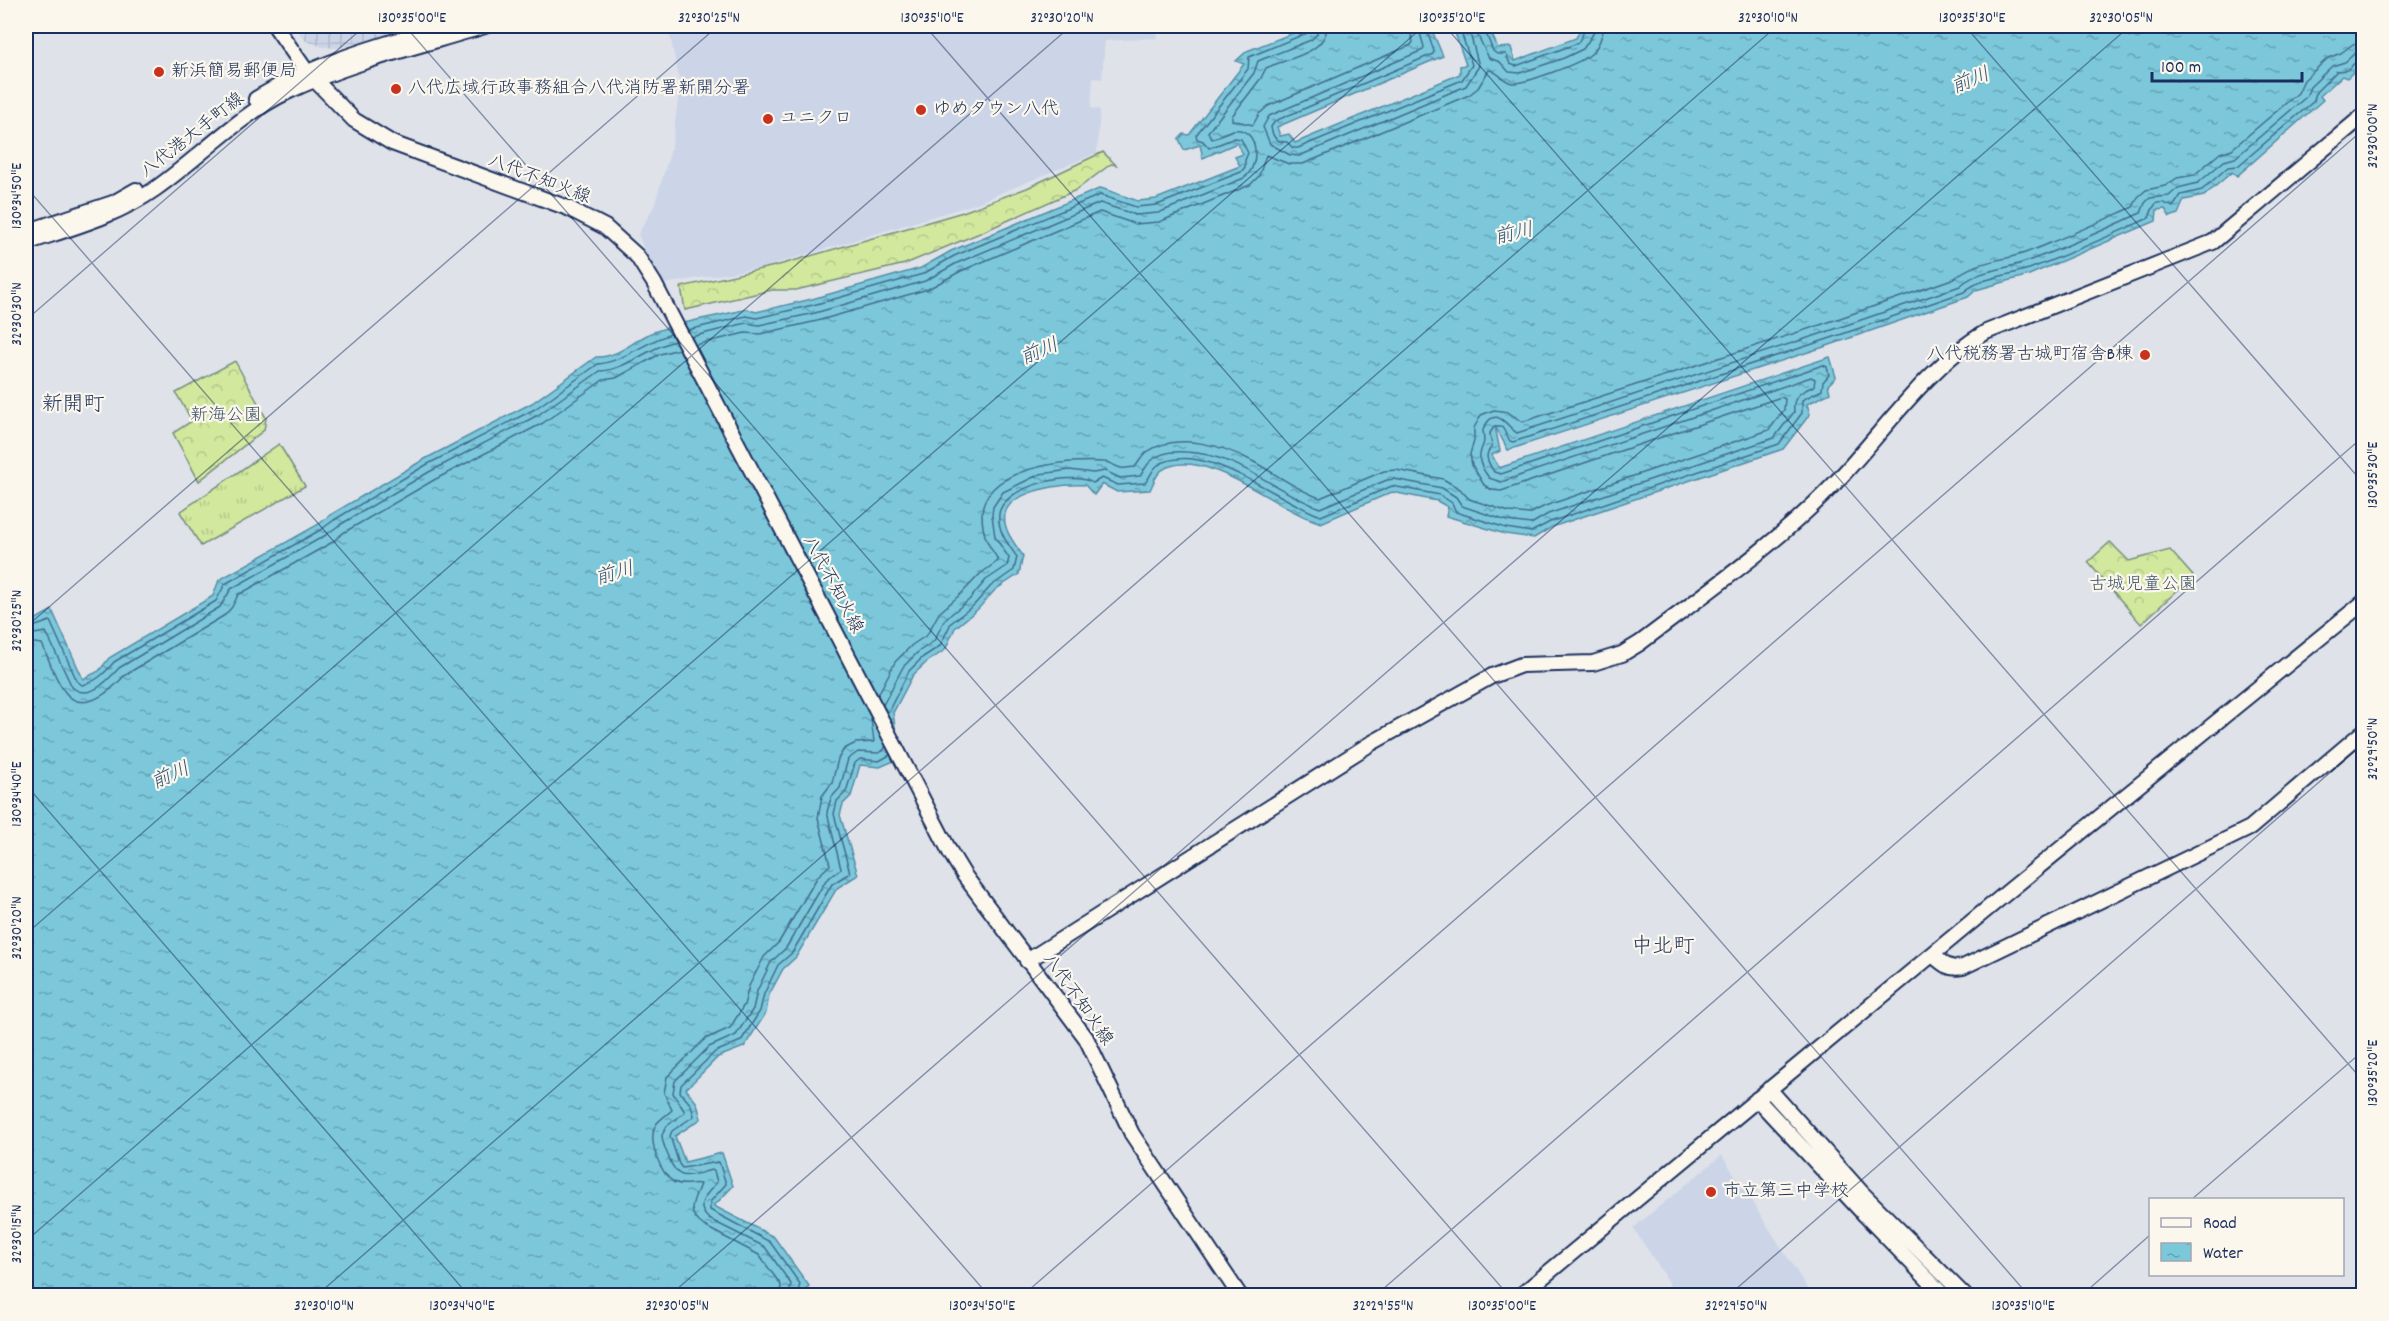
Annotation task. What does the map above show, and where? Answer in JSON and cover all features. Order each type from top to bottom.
[{"type":"street","name":"八代不知火線","points":[[275,26],[311,76],[354,120],[392,143],[568,208],[605,227],[637,256],[654,283],[964,875],[1086,1038],[1132,1134],[1240,1296]]},
{"type":"street","name":"八代港大手町線","points":[[26,243],[127,206],[156,189],[261,106],[348,55],[446,26]]},
{"type":"street","name":"八代港大手町線","points":[[26,232],[112,203],[142,187],[256,99],[281,84],[485,26]]},
{"type":"street","points":[[1027,961],[1370,744],[1492,676],[1521,665],[1593,663],[1622,654],[1640,643],[1789,529],[1835,483],[1954,353],[1986,332],[2213,242],[2364,115]]},
{"type":"street","points":[[1520,1296],[2364,602]]},
{"type":"street","points":[[1933,955],[1947,967],[1952,969],[1963,967],[2250,828],[2364,731]]},
{"type":"street","points":[[1769,1089],[1861,1192],[1965,1296]]},
{"type":"street","points":[[1757,1099],[1944,1296]]},
{"type":"shaded area","points":[[294,26],[420,26],[339,48],[323,47],[306,41]]},
{"type":"shaded area","points":[[668,26],[1156,26],[1157,38],[1105,41],[1102,79],[1093,78],[1091,108],[1100,110],[1097,153],[975,204],[765,267],[658,285],[638,234],[654,206],[672,146],[680,84]]},
{"type":"shaded area","name":"市立第三中学校","points":[[1722,1155],[1812,1295],[1671,1295],[1669,1282],[1633,1228]]},
{"type":"green space","points":[[1103,152],[1116,165],[1111,164],[1076,190],[905,264],[796,290],[772,290],[685,310],[681,287],[779,265],[963,212],[1027,188]]},
{"type":"green space","name":"新海公園","points":[[235,361],[266,418],[264,430],[199,481],[173,433],[192,421],[176,393]]},
{"type":"green space","points":[[279,444],[305,486],[201,546],[180,512]]},
{"type":"green space","name":"古城児童公園","points":[[2110,542],[2129,561],[2170,550],[2193,576],[2141,624],[2088,562]]},
{"type":"water","name":"前川","points":[[1311,26],[1430,26],[1443,56],[1277,127],[1280,136],[1289,134],[1295,143],[1460,74],[1460,66],[1466,65],[1454,30],[1466,26],[1488,26],[1498,48],[1511,47],[1515,61],[1576,38],[1582,26],[2363,26],[2363,63],[2347,78],[2342,76],[2320,96],[2323,100],[2237,176],[2232,172],[2204,196],[2184,200],[2178,214],[2170,217],[2165,209],[2157,210],[2156,221],[2029,275],[1976,290],[1968,297],[1830,345],[1508,450],[1495,426],[1500,451],[1492,455],[1499,468],[1830,357],[1836,377],[1828,385],[1830,393],[1807,404],[1810,414],[1783,449],[1552,527],[1534,538],[1505,534],[1446,516],[1448,507],[1437,501],[1392,492],[1321,523],[1232,478],[1195,465],[1177,464],[1162,470],[1150,490],[1117,492],[1102,484],[1094,495],[1085,485],[1065,485],[1040,490],[1017,499],[1009,506],[1005,514],[1005,525],[1023,556],[1019,574],[995,590],[978,609],[955,628],[945,650],[913,675],[893,713],[900,745],[894,761],[880,767],[860,765],[851,796],[843,804],[840,815],[858,875],[837,888],[796,957],[783,969],[769,995],[766,1013],[744,1047],[718,1057],[686,1089],[697,1103],[701,1119],[675,1136],[685,1162],[722,1153],[733,1186],[714,1206],[774,1237],[809,1286],[801,1295],[26,1296],[27,610],[33,621],[52,610],[83,679],[99,671],[109,658],[213,596],[219,580],[319,524],[330,515],[423,460],[532,403],[596,357],[611,355],[651,333],[674,325],[747,309],[756,312],[812,299],[921,268],[951,251],[1101,188],[1138,201],[1156,199],[1240,166],[1235,157],[1243,154],[1237,143],[1203,158],[1200,145],[1184,150],[1179,139],[1184,134],[1189,135],[1244,64],[1236,61],[1247,51]]},
{"type":"place","name":"新浜簡易郵便局","points":[[159,72]]},
{"type":"place","name":"八代広域行政事務組合八代消防署新開分署","points":[[396,89]]},
{"type":"place","name":"ゆめタウン八代","points":[[921,110]]},
{"type":"place","name":"ユニクロ","points":[[768,119]]},
{"type":"place","name":"八代税務署古城町宿舎B棟","points":[[2145,355]]},
{"type":"place","name":"市立第三中学校","points":[[1711,1192]]},
{"type":"district","name":"新開町","points":[[73,406]]},
{"type":"district","name":"中北町","points":[[1663,948]]}]
